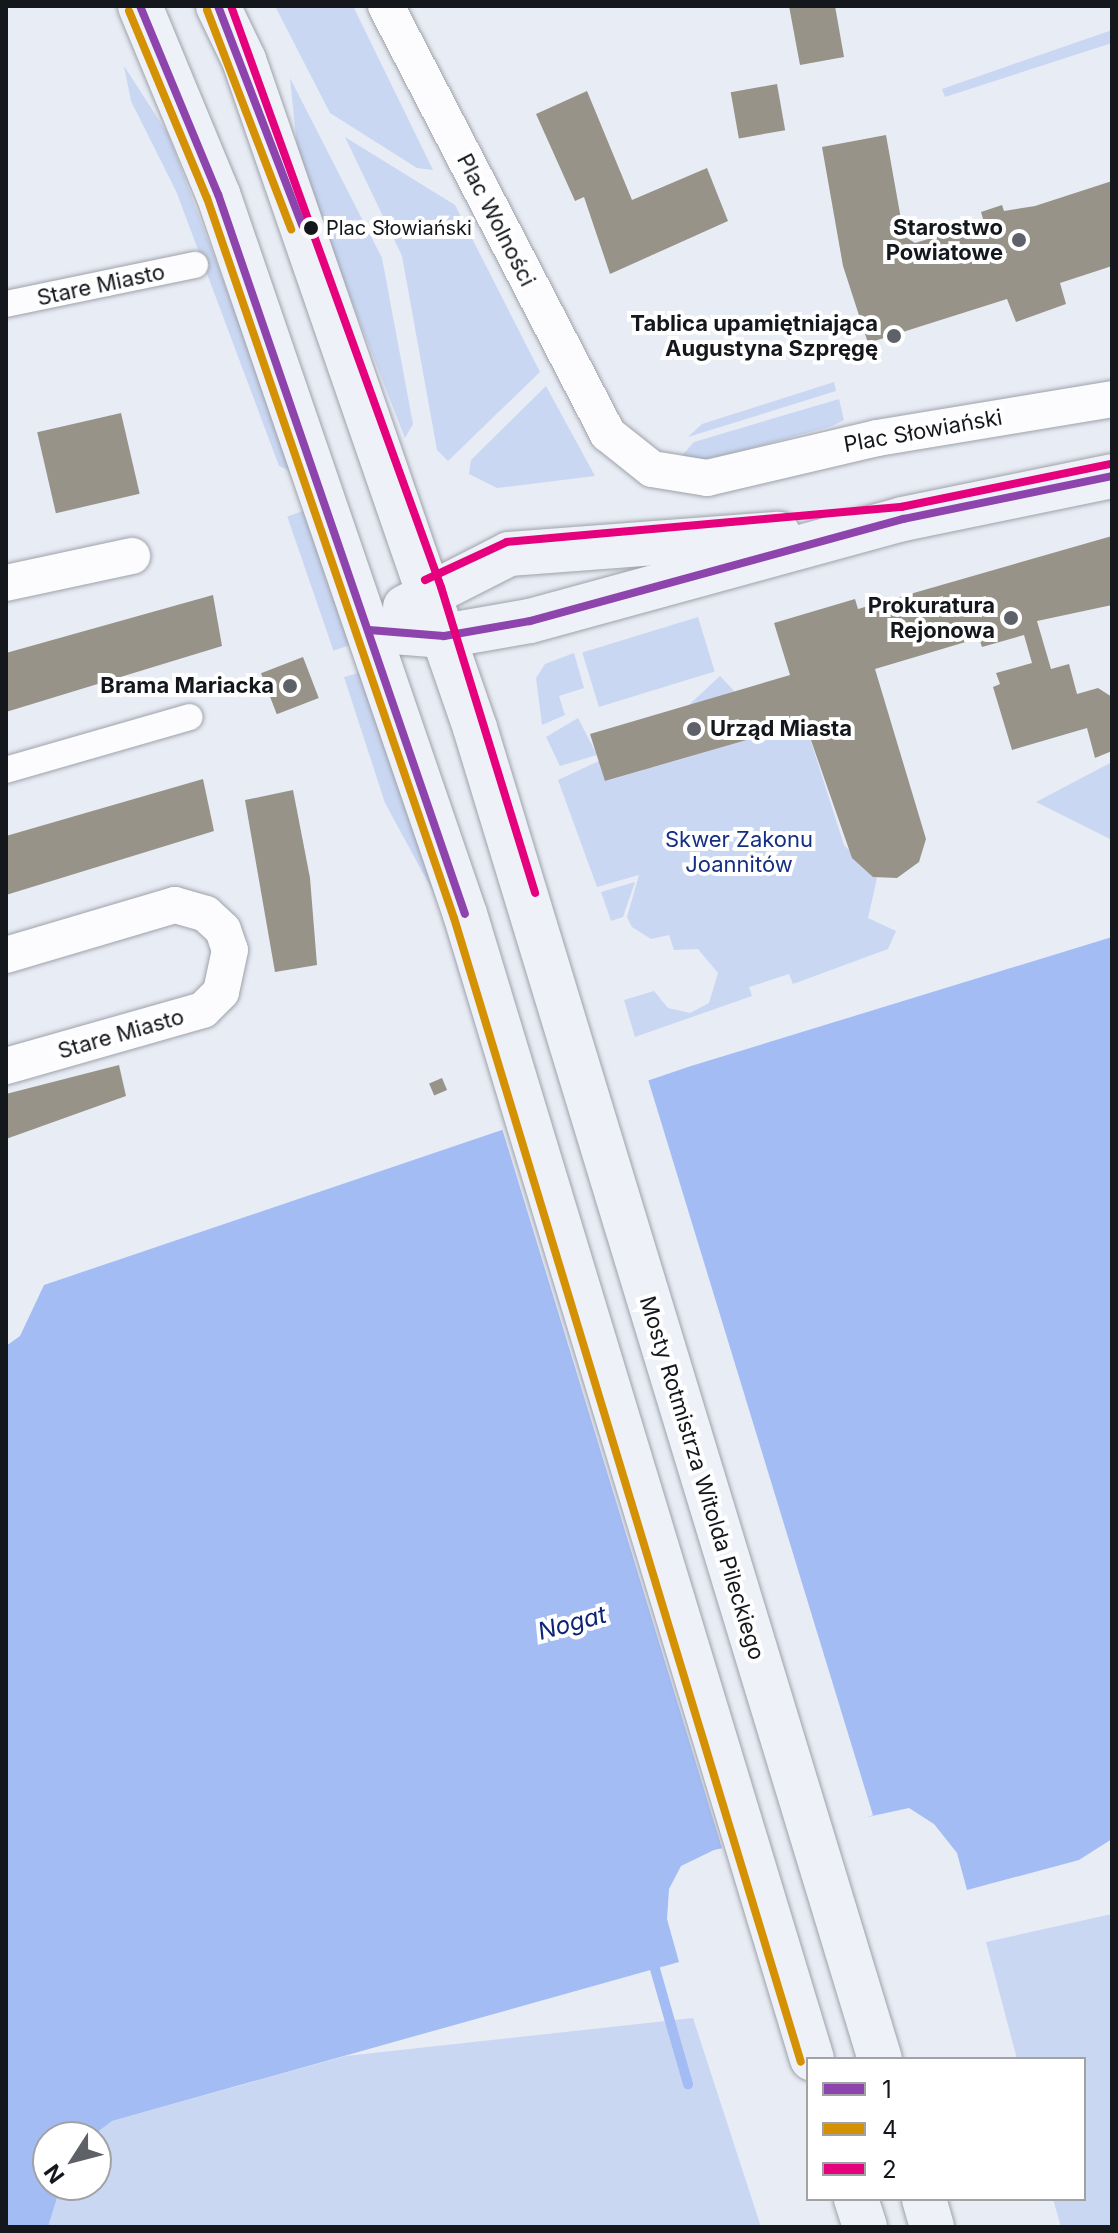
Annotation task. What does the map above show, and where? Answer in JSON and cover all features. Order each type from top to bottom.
[{"type":"main road","points":[[140,6],[218,194],[465,914],[811,2057]]},
{"type":"main road","name":"Mosty Rotmistrza Witolda Pileckiego","points":[[218,6],[244,60],[430,591],[879,2057]]},
{"type":"main road","points":[[369,630],[444,636],[530,621],[903,519],[1112,476]]},
{"type":"main road","points":[[369,630],[430,591],[509,554],[550,547],[903,519]]},
{"type":"main road","points":[[857,2201],[865,2227]]},
{"type":"main road","points":[[925,2201],[932,2227]]},
{"type":"street","name":"Plac Wolności","points":[[386,6],[608,434]]},
{"type":"street","name":"Stare Miasto","points":[[6,304],[195,265]]},
{"type":"street","name":"Plac Słowiański","points":[[608,434],[652,469],[707,478],[877,438],[1112,399]]},
{"type":"street","points":[[6,583],[132,556]]},
{"type":"street","points":[[6,770],[190,717]]},
{"type":"street","name":"Stare Miasto","points":[[6,955],[175,905],[206,914],[223,930],[230,950],[221,992],[203,1010],[6,1066]]},
{"type":"green space","points":[[275,6],[353,6],[433,170],[417,168],[330,113]]},
{"type":"green space","points":[[1112,30],[1112,43],[945,97],[942,89]]},
{"type":"green space","points":[[124,66],[168,134],[296,474],[279,466],[176,191],[131,101]]},
{"type":"green space","points":[[290,78],[382,258],[413,424],[405,438],[299,166]]},
{"type":"green space","points":[[345,137],[455,205],[540,372],[448,461],[437,450],[402,256]]},
{"type":"green space","points":[[834,382],[836,391],[688,437],[702,424]]},
{"type":"green space","points":[[546,386],[595,476],[497,488],[469,474],[471,460]]},
{"type":"green space","points":[[839,399],[844,420],[832,426],[709,460],[677,461],[694,442]]},
{"type":"green space","points":[[309,509],[355,643],[333,651],[287,516]]},
{"type":"green space","points":[[698,617],[715,672],[599,707],[582,652]]},
{"type":"green space","points":[[574,653],[584,688],[559,696],[565,715],[542,725],[536,678],[545,664]]},
{"type":"green space","points":[[366,671],[436,897],[385,803],[344,677]]},
{"type":"green space","points":[[720,676],[734,691],[646,774],[632,759]]},
{"type":"green space","points":[[578,718],[597,755],[560,766],[546,737]]},
{"type":"green space","name":"Skwer Zakonu Joannitów","points":[[805,723],[844,845],[877,878],[868,918],[896,931],[888,949],[793,984],[789,974],[749,987],[752,996],[635,1037],[624,1000],[654,991],[668,1008],[690,1013],[709,1003],[718,973],[698,949],[674,950],[669,935],[651,939],[632,927],[627,917],[639,875],[597,887],[558,780],[599,761],[606,781]]},
{"type":"green space","points":[[1112,762],[1112,840],[1036,802]]},
{"type":"green space","points":[[635,882],[623,917],[611,921],[601,892]]},
{"type":"green space","points":[[1112,1914],[1112,2227],[1061,2227],[1054,2201],[1086,2201],[1086,2057],[1016,2057],[986,1942]]},
{"type":"green space","points":[[693,2018],[761,2227],[48,2227],[56,2201],[112,2201],[112,2121],[346,2056]]},
{"type":"water","name":"Nogat","points":[[1112,937],[1112,1839],[1079,1860],[967,1890],[957,1853],[934,1824],[909,1808],[714,1850],[681,1866],[669,1889],[667,1919],[679,1962],[112,2121],[32,2121],[32,2201],[56,2201],[48,2227],[6,2227],[6,1346],[20,1336],[44,1285],[691,1066]]},
{"type":"pier","points":[[647,1076],[873,1815],[726,1860],[500,1121]]},
{"type":"building","points":[[789,6],[835,6],[844,57],[800,65]]},
{"type":"building","points":[[777,84],[785,130],[739,138],[731,92]]},
{"type":"building","points":[[587,91],[632,200],[707,168],[728,221],[610,274],[584,197],[575,201],[536,114]]},
{"type":"building","name":"Starostwo Powiatowe","points":[[886,135],[904,236],[915,243],[984,222],[981,212],[1002,205],[1004,211],[1035,206],[1112,181],[1112,266],[1060,283],[1066,304],[1016,322],[1007,299],[868,343],[843,266],[822,147]]},
{"type":"building","points":[[121,413],[140,494],[56,513],[37,432]]},
{"type":"building","name":"Urząd Miasta","points":[[1112,536],[1112,605],[1037,621],[1051,669],[1069,664],[1077,694],[1098,688],[1112,697],[1112,751],[1095,758],[1087,728],[1012,750],[993,687],[1000,684],[996,673],[1032,663],[1024,635],[982,647],[979,638],[875,669],[926,839],[919,862],[897,878],[873,877],[852,858],[805,723],[605,781],[590,734],[790,675],[774,623],[855,599],[858,609]]},
{"type":"building","points":[[213,595],[222,646],[6,712],[6,653]]},
{"type":"building","name":"Brama Mariacka","points":[[303,657],[319,698],[277,714],[261,673]]},
{"type":"building","points":[[203,779],[214,831],[6,895],[6,836]]},
{"type":"building","points":[[293,790],[310,878],[317,965],[275,972],[245,800]]},
{"type":"building","points":[[119,1065],[126,1096],[6,1139],[6,1094]]},
{"type":"building","points":[[442,1078],[447,1090],[434,1095],[429,1083]]},
{"type":"waterway","points":[[655,1969],[688,2084]]},
{"type":"transit line","name":"1","points":[[140,6],[218,194],[465,914]]},
{"type":"transit line","name":"1","points":[[218,6],[302,225]]},
{"type":"transit line","name":"2","points":[[231,6],[441,587],[535,893]]},
{"type":"transit line","name":"4","points":[[207,10],[291,229]]},
{"type":"transit line","name":"4","points":[[129,11],[207,198],[454,918],[801,2062]]},
{"type":"transit line","name":"2","points":[[425,580],[507,542],[901,507],[1110,464]]},
{"type":"transit line","name":"1","points":[[369,630],[444,636],[530,621],[903,519],[1112,476]]},
{"type":"place","name":"Plac Słowiański","points":[[311,228]]},
{"type":"place","name":"Starostwo Powiatowe","points":[[1019,240]]},
{"type":"place","name":"Tablica upamiętniająca Augustyna Szpręgę","points":[[894,336]]},
{"type":"place","name":"Prokuratura Rejonowa","points":[[1011,618]]},
{"type":"place","name":"Brama Mariacka","points":[[290,686]]},
{"type":"place","name":"Urząd Miasta","points":[[694,729]]}]
